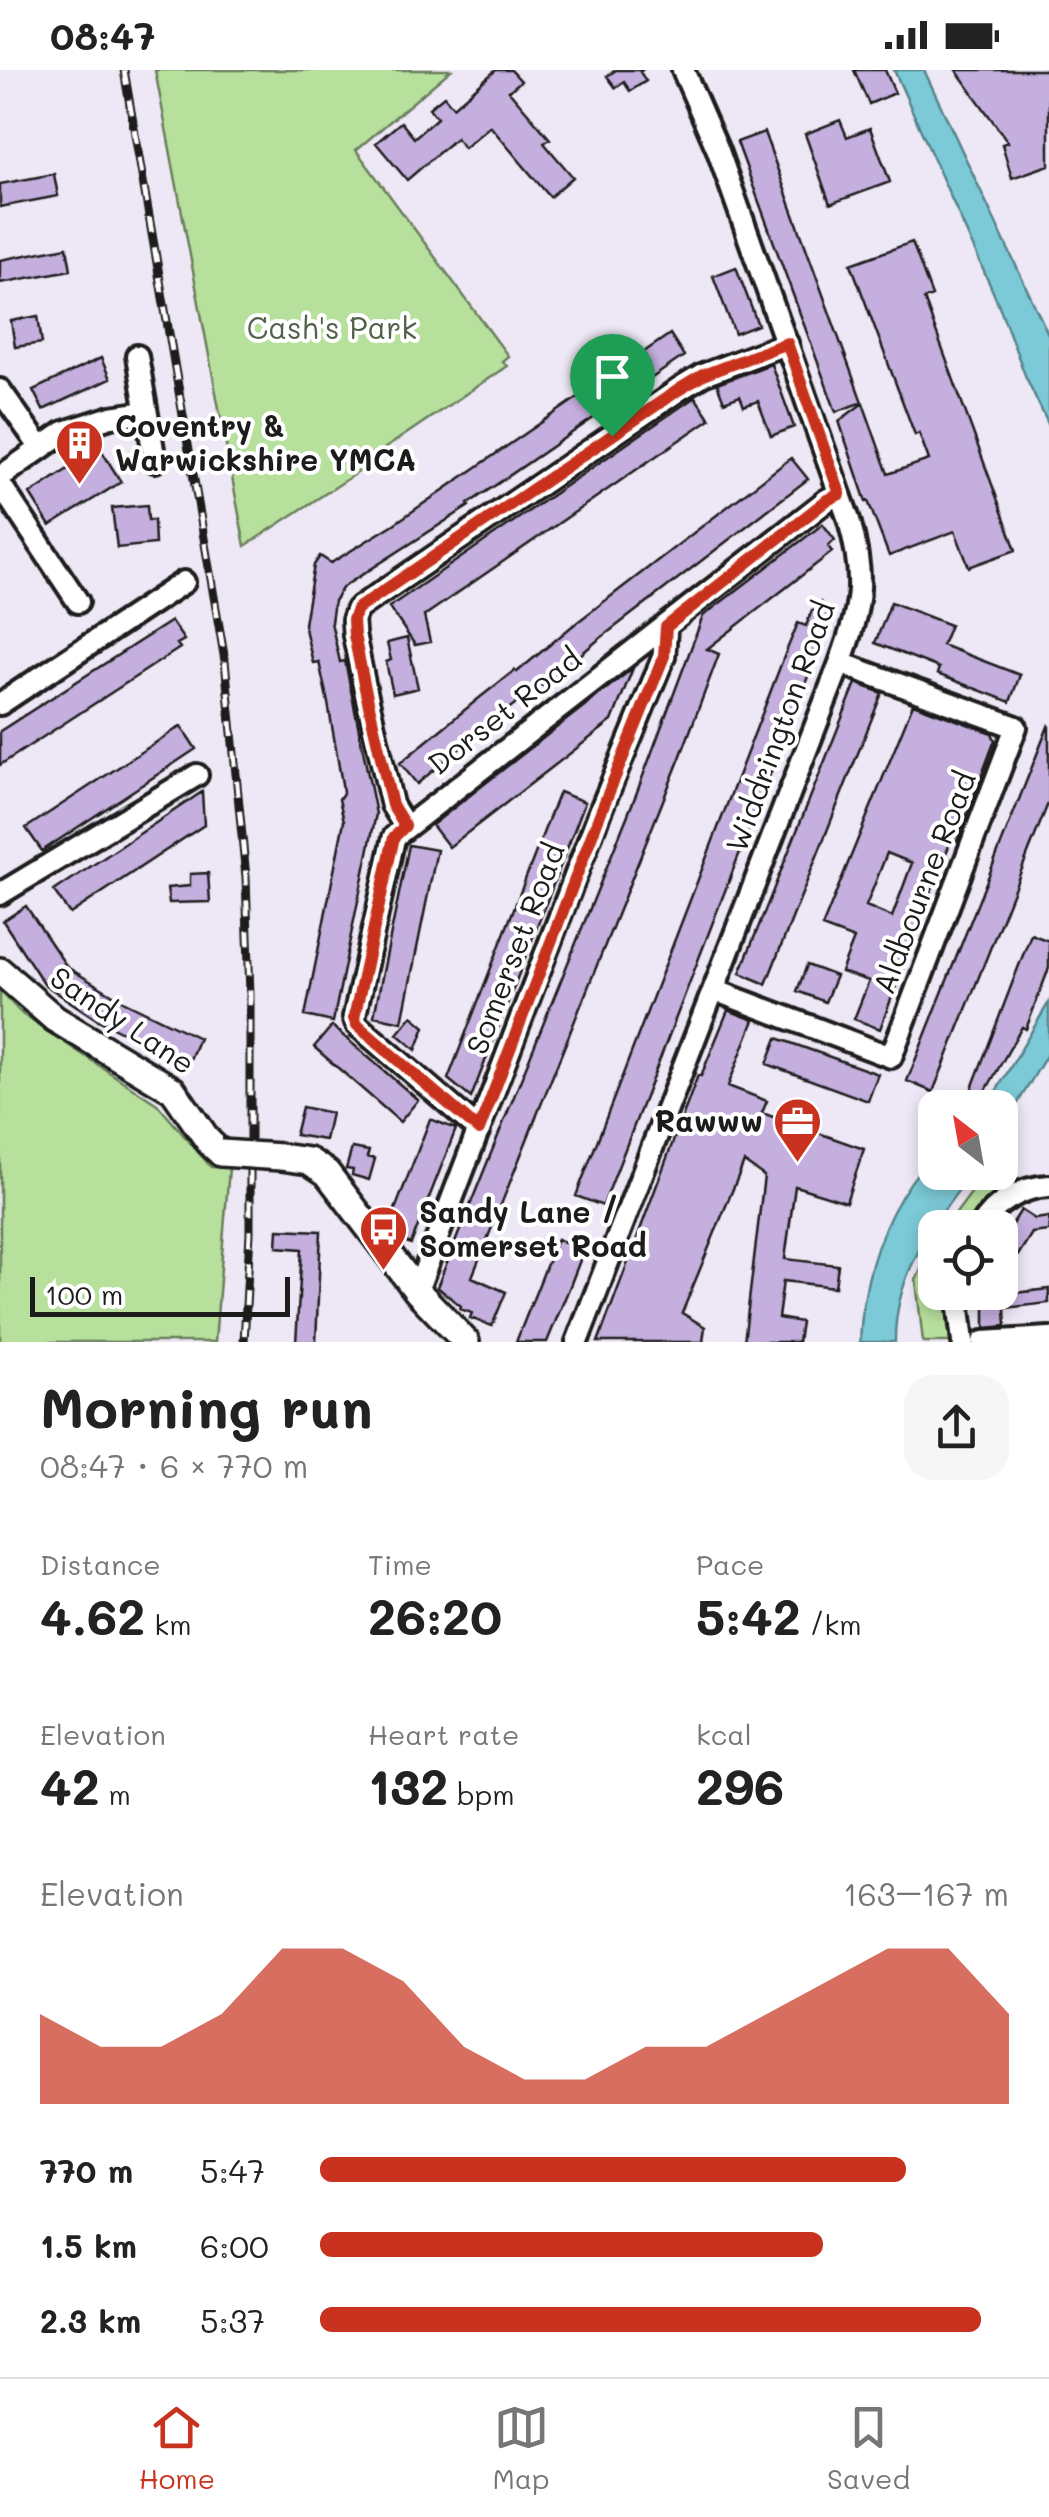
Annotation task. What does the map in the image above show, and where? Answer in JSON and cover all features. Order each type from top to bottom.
[{"type":"street","name":"Widdrington Road","points":[[576,1342],[840,663],[860,597],[854,540],[840,494],[717,148],[683,70]]},
{"type":"street","points":[[479,1130],[410,1073],[354,1018],[394,837],[405,826],[392,805],[364,684],[354,635],[357,609],[680,389],[703,375],[787,343]]},
{"type":"street","points":[[137,356],[154,461]]},
{"type":"street","points":[[0,390],[40,448]]},
{"type":"street","points":[[78,602],[0,480],[40,448],[74,428],[146,412]]},
{"type":"street","name":"Dorset Road","points":[[405,826],[827,500],[840,494]]},
{"type":"street","points":[[0,704],[184,582]]},
{"type":"street","name":"Somerset Road","points":[[417,1291],[664,656],[666,627]]},
{"type":"street","name":"Aldbourne Road","points":[[714,990],[891,1057],[1016,727],[840,663]]},
{"type":"street","points":[[0,894],[197,775]]},
{"type":"street","name":"Sandy Lane","points":[[0,971],[55,1019],[173,1090],[221,1153],[308,1160],[327,1174],[417,1291],[466,1342]]},
{"type":"street","points":[[997,1210],[1006,1200],[1034,1187],[1049,1186]]},
{"type":"street","points":[[959,1310],[963,1342]]},
{"type":"street","points":[[983,1342],[1049,1338]]},
{"type":"green space","name":"Cash's Park","points":[[155,70],[451,70],[356,150],[508,356],[502,361],[507,366],[375,455],[374,452],[364,460],[366,467],[245,546]]},
{"type":"green space","points":[[0,991],[22,1014],[157,1104],[211,1167],[229,1168],[215,1342],[0,1342]]},
{"type":"green space","points":[[973,1190],[999,1190],[987,1210],[958,1210]]},
{"type":"green space","points":[[919,1310],[958,1310],[961,1342],[923,1342]]},
{"type":"water","points":[[894,70],[924,70],[1049,336],[1049,426],[998,303]]},
{"type":"water","points":[[1049,1002],[1049,1051],[1018,1103],[1018,1090],[997,1090]]},
{"type":"water","points":[[918,1172],[918,1190],[959,1190],[944,1210],[918,1210],[918,1251],[901,1295],[895,1342],[860,1342],[872,1264],[903,1194]]},
{"type":"building","points":[[496,70],[511,70],[521,81],[509,91],[550,139],[544,143],[573,177],[550,197],[490,126],[464,148],[456,138],[407,180],[376,143],[401,122],[414,138],[437,118],[429,108],[444,96],[453,107]]},
{"type":"building","points":[[616,70],[642,70],[646,81],[630,91],[624,82],[616,88],[607,76]]},
{"type":"building","points":[[854,70],[885,70],[895,93],[869,104]]},
{"type":"building","points":[[956,70],[1049,70],[1049,165],[1012,178],[1002,144],[1008,142]]},
{"type":"building","points":[[840,120],[847,137],[870,128],[890,182],[830,204],[805,134]]},
{"type":"building","points":[[764,132],[862,402],[836,412],[737,142]]},
{"type":"building","points":[[54,174],[58,196],[0,207],[0,184]]},
{"type":"building","points":[[912,242],[932,296],[924,299],[1016,550],[969,567],[955,531],[889,556],[839,421],[863,403],[888,474],[929,460],[919,433],[915,435],[851,264]]},
{"type":"building","points":[[67,247],[71,270],[0,283],[0,260]]},
{"type":"building","points":[[736,267],[758,325],[735,334],[713,276]]},
{"type":"building","points":[[38,316],[42,343],[15,347],[11,321]]},
{"type":"building","points":[[670,334],[684,356],[469,506],[343,587],[334,601],[331,622],[340,662],[345,661],[376,814],[333,1022],[305,1016],[344,821],[328,703],[319,662],[313,663],[304,624],[314,565],[320,556],[331,563],[394,524]]},
{"type":"building","points":[[101,358],[110,379],[43,410],[33,390]]},
{"type":"building","points":[[771,364],[794,427],[771,436],[758,401],[744,406],[740,396],[724,402],[717,384]]},
{"type":"building","points":[[695,397],[710,419],[424,616],[430,642],[415,645],[389,607]]},
{"type":"building","name":"Coventry & Warwickshire YMCA","points":[[100,448],[121,482],[50,526],[30,494]]},
{"type":"building","points":[[791,458],[808,479],[494,720],[417,784],[400,763]]},
{"type":"building","points":[[147,505],[148,520],[154,520],[155,544],[117,548],[112,508]]},
{"type":"building","points":[[823,524],[835,540],[828,546],[832,552],[707,649],[719,654],[472,1277],[506,1292],[492,1326],[470,1318],[472,1313],[460,1309],[437,1287],[637,792],[703,616]]},
{"type":"building","points":[[891,602],[950,625],[942,645],[1020,675],[1010,702],[937,674],[939,668],[875,643]]},
{"type":"building","points":[[821,603],[831,617],[603,1206],[576,1196],[785,654],[798,623],[806,626],[812,610],[818,612]]},
{"type":"building","points":[[171,621],[184,640],[177,644],[180,648],[0,765],[0,731]]},
{"type":"building","points":[[407,638],[418,688],[393,694],[386,662],[391,660],[387,643]]},
{"type":"building","points":[[633,668],[612,721],[449,847],[432,825]]},
{"type":"building","points":[[856,683],[882,693],[766,984],[740,973]]},
{"type":"building","points":[[913,704],[992,733],[995,740],[957,841],[952,839],[941,865],[880,1029],[854,1019],[869,981],[841,972],[854,939],[822,927]],"holes":[[[887,853],[912,863],[892,917],[866,906]]]},
{"type":"building","points":[[1049,724],[1049,801],[934,1090],[907,1081]]},
{"type":"building","points":[[181,726],[196,749],[42,851],[26,828]]},
{"type":"building","points":[[202,792],[204,825],[70,914],[54,891]]},
{"type":"building","points":[[559,792],[585,802],[471,1098],[448,1079]]},
{"type":"building","points":[[409,845],[437,850],[402,1022],[374,1016]]},
{"type":"building","points":[[208,873],[210,902],[169,903],[167,888],[190,886],[190,874]]},
{"type":"building","points":[[26,906],[67,967],[123,1001],[199,1038],[188,1064],[96,1019],[44,984],[3,921]]},
{"type":"building","points":[[1031,934],[1049,941],[1049,968],[1026,1029],[1022,1027],[986,1090],[971,1090]]},
{"type":"building","points":[[807,965],[836,976],[825,1002],[797,991]]},
{"type":"building","points":[[728,1010],[754,1020],[728,1086],[767,1101],[762,1113],[864,1149],[846,1202],[795,1186],[785,1259],[838,1265],[835,1287],[783,1281],[778,1318],[801,1322],[798,1342],[744,1342],[764,1176],[744,1162],[682,1313],[705,1327],[703,1342],[598,1342],[698,1075],[701,1076]]},
{"type":"building","points":[[412,1016],[425,1027],[416,1050],[397,1034]]},
{"type":"building","points":[[332,1026],[418,1100],[400,1122],[314,1047]]},
{"type":"building","points":[[777,1038],[878,1074],[868,1101],[767,1064]]},
{"type":"building","points":[[302,1107],[331,1113],[325,1140],[295,1135]]},
{"type":"building","points":[[430,1119],[456,1129],[411,1244],[398,1239],[401,1224],[391,1220]]},
{"type":"building","points":[[352,1148],[369,1151],[367,1157],[375,1159],[369,1180],[346,1169]]},
{"type":"building","points":[[1021,1210],[1035,1219],[1049,1217],[1049,1231],[1032,1233],[1018,1255]]},
{"type":"building","points":[[278,1229],[321,1231],[316,1342],[296,1342],[302,1249],[277,1247]]},
{"type":"building","points":[[557,1239],[584,1250],[570,1286],[547,1342],[516,1342]]},
{"type":"building","points":[[1049,1289],[1049,1303],[1018,1307],[1018,1293]]},
{"type":"building","points":[[985,1310],[1005,1310],[1006,1326],[985,1328]]},
{"type":"railway","points":[[124,70],[225,661],[246,877],[250,1233],[244,1342]]},
{"type":"place","name":"Coventry & Warwickshire YMCA","points":[[80,486]]},
{"type":"place","name":"Rawww","points":[[798,1164]]},
{"type":"place","name":"Sandy Lane / Somerset Road","points":[[384,1272]]},
{"type":"route","points":[[787,343],[840,494],[827,500],[666,627],[664,656],[479,1130],[410,1073],[354,1018],[394,837],[405,826],[392,805],[353,620],[366,600],[612,436],[703,375],[787,343]]}]
